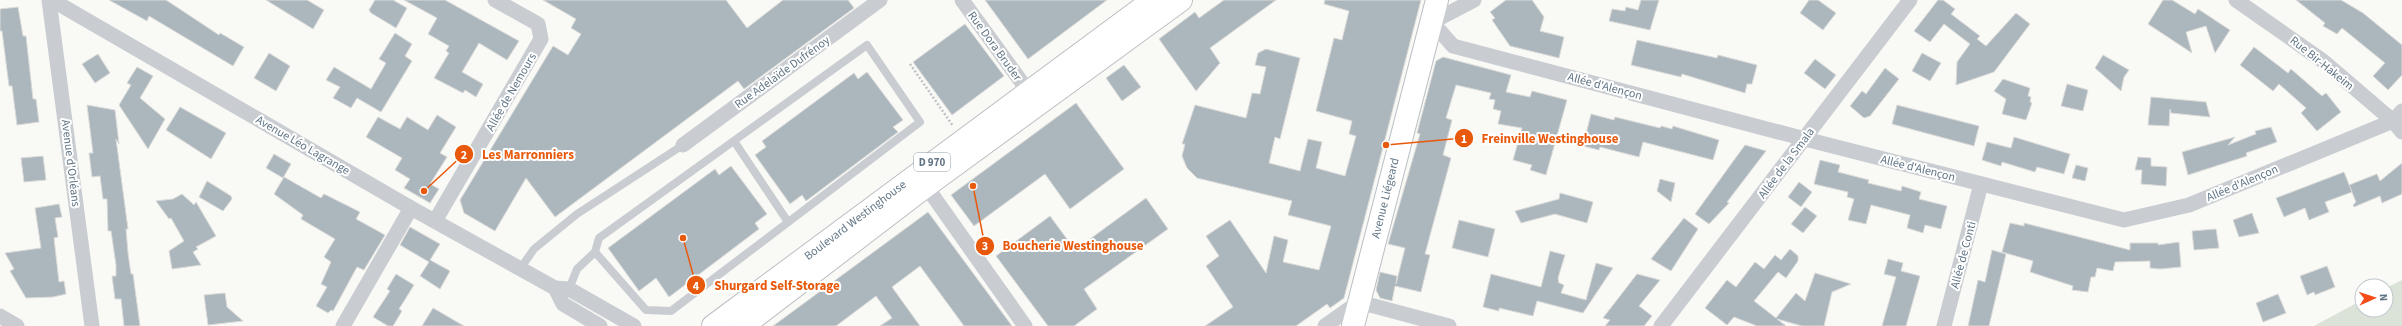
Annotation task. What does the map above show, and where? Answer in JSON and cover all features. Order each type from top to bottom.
[{"type":"main road","name":"Boulevard Westinghouse","points":[[713,326],[963,139],[1153,0]]},
{"type":"main road","name":"Boulevard Westinghouse","points":[[742,326],[926,186],[1182,0]]},
{"type":"main road","name":"Avenue Liégeard","points":[[1353,326],[1437,0]]},
{"type":"street","name":"Avenue Léo Lagrange","points":[[51,0],[411,208],[520,269],[562,288],[634,326]]},
{"type":"street","name":"Avenue d'Orléans","points":[[51,0],[92,326]]},
{"type":"street","name":"Allée de Nemours","points":[[435,221],[541,39],[538,24],[495,0]]},
{"type":"street","name":"Rue Adelaïde Dufrénoy","points":[[683,145],[880,0]]},
{"type":"street","name":"Rue Dora Bruder","points":[[962,0],[1028,91]]},
{"type":"street","points":[[1432,22],[1474,0]]},
{"type":"street","name":"Allée de la Smala","points":[[1661,326],[1910,0]]},
{"type":"street","name":"Rue Bir-Hakeim","points":[[2236,0],[2323,61],[2399,122]]},
{"type":"street","name":"Allée d'Alençon","points":[[1432,22],[1454,46],[1805,139],[2124,220],[2189,205],[2399,122]]},
{"type":"street","name":"Allée de Conti","points":[[1944,326],[1981,184]]},
{"type":"street","points":[[926,186],[1025,326]]},
{"type":"street","points":[[343,326],[411,208]]},
{"type":"street","points":[[562,288],[563,304],[600,326]]},
{"type":"street","points":[[1325,326],[1359,302],[1449,326]]},
{"type":"street","points":[[0,316],[17,326]]},
{"type":"lane","points":[[562,288],[577,269],[595,252],[599,238],[867,45],[920,122],[671,311],[646,310],[595,252]]},
{"type":"lane","points":[[734,142],[788,222]]},
{"type":"lane","points":[[520,269],[534,249],[577,214],[683,145]]},
{"type":"path","points":[[910,64],[963,139]]},
{"type":"shaded area","points":[[2402,280],[2402,326],[2314,326],[2354,304],[2354,318],[2394,318],[2394,284]]},
{"type":"building","points":[[109,0],[166,0],[219,35],[220,33],[244,47],[233,66],[149,16],[147,21]]},
{"type":"building","points":[[266,0],[307,0],[324,10],[313,29]]},
{"type":"building","points":[[375,0],[393,0],[407,8],[396,28],[371,13],[369,10]]},
{"type":"building","points":[[404,0],[445,0],[519,41],[507,60],[479,43],[462,72],[483,84],[476,97],[465,90],[463,93],[434,78],[449,53],[446,51],[449,46],[428,34],[437,18]]},
{"type":"building","points":[[543,0],[726,0],[747,28],[783,0],[848,0],[854,8],[744,89],[738,81],[555,217],[526,178],[495,231],[464,213],[460,200],[553,46],[568,55],[581,34],[571,28],[576,19]]},
{"type":"building","points":[[985,0],[1107,0],[1028,59]]},
{"type":"building","points":[[1224,0],[1276,0],[1210,48],[1220,63],[1196,91],[1159,39],[1195,12],[1199,18]]},
{"type":"building","points":[[1325,0],[1421,0],[1344,298],[1330,308],[1327,304],[1296,326],[1205,326],[1233,307],[1206,266],[1219,256],[1206,236],[1230,220],[1266,273],[1274,236],[1288,240],[1283,262],[1319,270],[1331,226],[1288,215],[1292,201],[1197,178],[1187,168],[1182,156],[1185,144],[1182,144],[1195,105],[1246,118],[1252,93],[1260,94],[1266,67],[1255,65],[1258,53],[1266,49],[1300,58],[1280,139],[1275,137],[1269,163],[1300,171],[1308,139],[1322,142],[1316,168],[1345,176],[1356,136],[1349,134],[1352,121],[1316,111],[1334,38],[1342,40],[1349,11],[1324,4]]},
{"type":"building","points":[[1506,0],[1532,0],[1544,17],[1540,31],[1564,37],[1559,58],[1510,46],[1492,20],[1495,18],[1490,12]]},
{"type":"building","points":[[1641,0],[1659,0],[1650,30],[1609,21],[1612,9],[1625,11],[1626,7],[1638,10]]},
{"type":"building","points":[[1809,0],[1818,0],[1836,13],[1823,30],[1800,13]]},
{"type":"building","points":[[1938,0],[1943,0],[1955,9],[1951,14],[1980,36],[1977,39],[1986,46],[2016,13],[2030,24],[1994,72],[1956,85],[1957,62],[1970,44],[1944,24],[1930,42],[1914,31]]},
{"type":"building","points":[[2163,0],[2172,0],[2195,14],[2198,9],[2230,30],[2215,53],[2206,26],[2186,32],[2192,53],[2148,24]]},
{"type":"building","points":[[2296,0],[2341,0],[2363,13],[2402,45],[2402,75],[2388,90],[2373,76],[2385,63],[2342,28],[2337,34],[2323,26],[2325,23]]},
{"type":"building","points":[[18,7],[23,36],[26,36],[33,99],[36,99],[39,122],[17,125],[12,86],[9,86],[2,31],[0,31],[0,9]]},
{"type":"building","points":[[965,24],[1004,76],[952,115],[913,62]]},
{"type":"building","points":[[395,33],[412,44],[405,56],[412,61],[381,112],[357,98],[351,108],[333,98],[340,87],[326,80],[334,67],[371,89],[386,63],[379,59]]},
{"type":"building","points":[[1637,40],[1717,58],[1718,55],[1757,65],[1752,84],[1747,84],[1745,93],[1682,74],[1681,77],[1631,65]]},
{"type":"building","points":[[2254,47],[2288,73],[2291,69],[2322,96],[2326,93],[2341,112],[2317,131],[2301,113],[2306,108],[2279,84],[2273,91],[2240,65]]},
{"type":"building","points":[[269,53],[290,66],[276,91],[254,78]]},
{"type":"building","points":[[1922,53],[1941,63],[1930,81],[1912,71]]},
{"type":"building","points":[[98,54],[110,73],[95,83],[82,64]]},
{"type":"building","points":[[2103,55],[2129,70],[2124,77],[2121,91],[2095,68]]},
{"type":"building","points":[[1443,57],[1511,75],[1506,92],[1530,97],[1532,91],[1567,100],[1546,175],[1530,170],[1532,165],[1513,160],[1522,128],[1498,124],[1501,111],[1493,109],[1495,100],[1489,99],[1491,93],[1456,85],[1446,118],[1452,120],[1443,155],[1451,158],[1425,254],[1430,255],[1421,292],[1395,286],[1392,301],[1380,298],[1376,290],[1380,272],[1397,276],[1396,284],[1405,248],[1388,244],[1420,134],[1417,133],[1436,61]]},
{"type":"building","points":[[1815,59],[1836,75],[1825,89],[1804,73]]},
{"type":"building","points":[[1124,65],[1141,87],[1122,101],[1106,78]]},
{"type":"building","points":[[137,67],[153,76],[140,98],[165,119],[148,149],[119,105],[131,85],[127,83]]},
{"type":"building","points":[[1885,68],[1899,79],[1870,116],[1864,118],[1850,106],[1862,91],[1866,94]]},
{"type":"building","points":[[867,72],[903,120],[893,127],[898,132],[806,201],[802,195],[790,204],[755,155],[766,147],[762,141],[854,73],[858,79]]},
{"type":"building","points":[[2003,79],[2030,88],[2028,96],[2031,97],[2030,102],[2032,103],[2026,120],[2002,114],[2006,99],[1994,91]]},
{"type":"building","points":[[2067,84],[2088,90],[2083,111],[2061,106]]},
{"type":"building","points":[[2151,97],[2206,102],[2210,117],[2171,113],[2170,109],[2169,126],[2148,125]]},
{"type":"building","points":[[1076,103],[1124,169],[1070,209],[1045,174],[974,226],[951,195]]},
{"type":"building","points":[[87,105],[115,110],[119,144],[116,139],[128,229],[126,229],[128,253],[131,274],[133,274],[140,326],[124,326],[121,299],[115,299],[112,276],[116,276],[116,265],[111,231],[108,231],[107,199],[103,199],[100,176],[92,177],[89,153],[93,153]]},
{"type":"building","points":[[1897,105],[1979,126],[1974,146],[1892,124]]},
{"type":"building","points":[[180,107],[226,133],[211,159],[166,130]]},
{"type":"building","points":[[1591,114],[1614,120],[1615,117],[1660,128],[1661,126],[1672,129],[1673,126],[1719,140],[1713,160],[1643,142],[1639,157],[1600,147],[1599,150],[1583,146]]},
{"type":"building","points":[[437,115],[456,127],[440,153],[447,157],[430,184],[439,189],[430,203],[404,188],[410,179],[395,170],[402,158],[366,137],[378,117],[400,129],[407,117],[428,130]]},
{"type":"building","points":[[2271,127],[2277,142],[2246,153],[2247,156],[2188,175],[2182,152],[2235,137],[2228,145],[2256,134],[2255,131]]},
{"type":"building","points":[[2014,137],[2070,154],[2064,174],[2037,167],[2035,172],[2002,162],[2001,166],[1982,160],[1987,142],[2011,148]]},
{"type":"building","points":[[1745,145],[1766,151],[1727,202],[1729,203],[1709,224],[1695,214]]},
{"type":"building","points":[[274,154],[291,164],[283,178],[266,168]]},
{"type":"building","points":[[43,156],[46,180],[24,182],[21,158]]},
{"type":"building","points":[[2138,157],[2151,158],[2151,166],[2167,167],[2166,186],[2141,184],[2142,170],[2135,170]]},
{"type":"building","points":[[1820,160],[1840,165],[1838,172],[1869,180],[1868,183],[1901,191],[1902,186],[1921,192],[1919,199],[1947,206],[1941,229],[1925,225],[1923,233],[1907,228],[1910,215],[1871,205],[1866,224],[1848,220],[1854,199],[1847,197],[1848,192],[1814,184]]},
{"type":"building","points":[[2402,163],[2402,194],[2382,203],[2380,196],[2354,207],[2353,205],[2356,202],[2349,185],[2377,174],[2380,181]]},
{"type":"building","points":[[2076,165],[2088,168],[2085,181],[2072,178]]},
{"type":"building","points":[[731,166],[767,214],[755,223],[759,229],[669,297],[656,278],[639,291],[608,248],[715,169],[719,175]]},
{"type":"building","points":[[2344,172],[2352,192],[2325,202],[2329,212],[2309,220],[2305,208],[2284,217],[2276,198]]},
{"type":"building","points":[[284,177],[321,198],[324,194],[360,212],[356,219],[385,235],[364,270],[357,267],[333,311],[331,310],[328,313],[316,306],[327,287],[321,284],[331,262],[324,257],[335,239],[301,219],[303,215],[274,194]]},
{"type":"building","points":[[1660,179],[1675,183],[1671,202],[1657,191]]},
{"type":"building","points":[[207,181],[231,196],[232,199],[223,211],[199,197]]},
{"type":"building","points":[[1799,182],[1812,192],[1801,207],[1788,197]]},
{"type":"building","points":[[1560,193],[1593,202],[1587,223],[1555,214],[1521,223],[1515,211],[1559,199]]},
{"type":"building","points":[[182,194],[194,205],[196,202],[216,236],[196,247],[198,249],[193,252],[201,265],[172,269],[169,251],[184,241],[171,218],[169,219],[156,201],[173,199]]},
{"type":"building","points":[[1146,198],[1168,229],[1084,289],[1097,309],[1074,326],[1048,326],[996,256],[1050,216],[1075,250]]},
{"type":"building","points":[[59,204],[62,217],[55,218],[58,237],[54,238],[59,282],[64,281],[66,294],[53,297],[26,298],[10,271],[14,269],[5,253],[41,248],[35,208]]},
{"type":"building","points":[[1805,207],[1817,216],[1803,233],[1791,224]]},
{"type":"building","points":[[928,212],[1012,326],[964,326],[920,266],[892,287],[920,326],[880,326],[892,318],[876,296],[836,326],[773,326]]},
{"type":"building","points":[[2252,213],[2259,233],[2239,237],[2233,220]]},
{"type":"building","points":[[1684,218],[1698,229],[1671,271],[1651,259]]},
{"type":"building","points":[[1459,220],[1495,229],[1488,257],[1452,248]]},
{"type":"building","points":[[2010,223],[2024,226],[2024,223],[2130,250],[2130,243],[2158,243],[2158,245],[2179,242],[2181,267],[2160,269],[2150,268],[2150,261],[2115,262],[2113,271],[2097,268],[2095,277],[2091,277],[2088,292],[2072,290],[2073,286],[2030,272],[2033,261],[2002,252]]},
{"type":"building","points":[[410,227],[440,244],[430,260],[450,271],[440,289],[420,276],[429,262],[400,245]]},
{"type":"building","points":[[2216,229],[2219,248],[2194,250],[2192,231]]},
{"type":"building","points":[[1790,249],[1798,256],[1798,261],[1786,278],[1778,272],[1754,301],[1776,318],[1796,293],[1805,301],[1815,273],[1851,284],[1832,292],[1824,326],[1802,326],[1777,319],[1786,326],[1757,326],[1734,317],[1727,325],[1705,308],[1727,280],[1736,287],[1755,262],[1764,269],[1775,255],[1781,260]]},
{"type":"building","points":[[1992,250],[2006,254],[1989,326],[1968,326],[1978,280],[1985,282]]},
{"type":"building","points":[[1550,251],[1565,255],[1558,278],[1559,283],[1564,285],[1561,293],[1586,300],[1596,263],[1613,268],[1583,313],[1537,301],[1533,316],[1499,308],[1499,311],[1483,307],[1491,274],[1541,287]]},
{"type":"building","points":[[1888,259],[1903,263],[1901,271],[1920,276],[1906,326],[1882,326],[1896,277],[1884,274]]},
{"type":"building","points":[[2327,266],[2335,287],[2315,295],[2314,292],[2307,295],[2300,276]]},
{"type":"building","points":[[396,274],[414,285],[399,309],[402,311],[393,326],[388,326],[373,317],[390,291],[387,289]]},
{"type":"building","points":[[1637,274],[1660,280],[1639,306],[1652,316],[1644,326],[1605,326],[1610,320],[1603,318]]},
{"type":"building","points":[[225,293],[227,307],[243,321],[208,325],[204,295]]},
{"type":"building","points":[[2278,294],[2286,313],[2263,322],[2256,303]]},
{"type":"building","points":[[433,308],[464,326],[422,326]]},
{"type":"place","name":"Freinville Westinghouse","points":[[1386,145]]},
{"type":"place","name":"Boucherie Westinghouse","points":[[973,186]]},
{"type":"place","name":"Les Marronniers","points":[[424,191]]},
{"type":"place","name":"Shurgard Self-Storage","points":[[683,238]]}]
